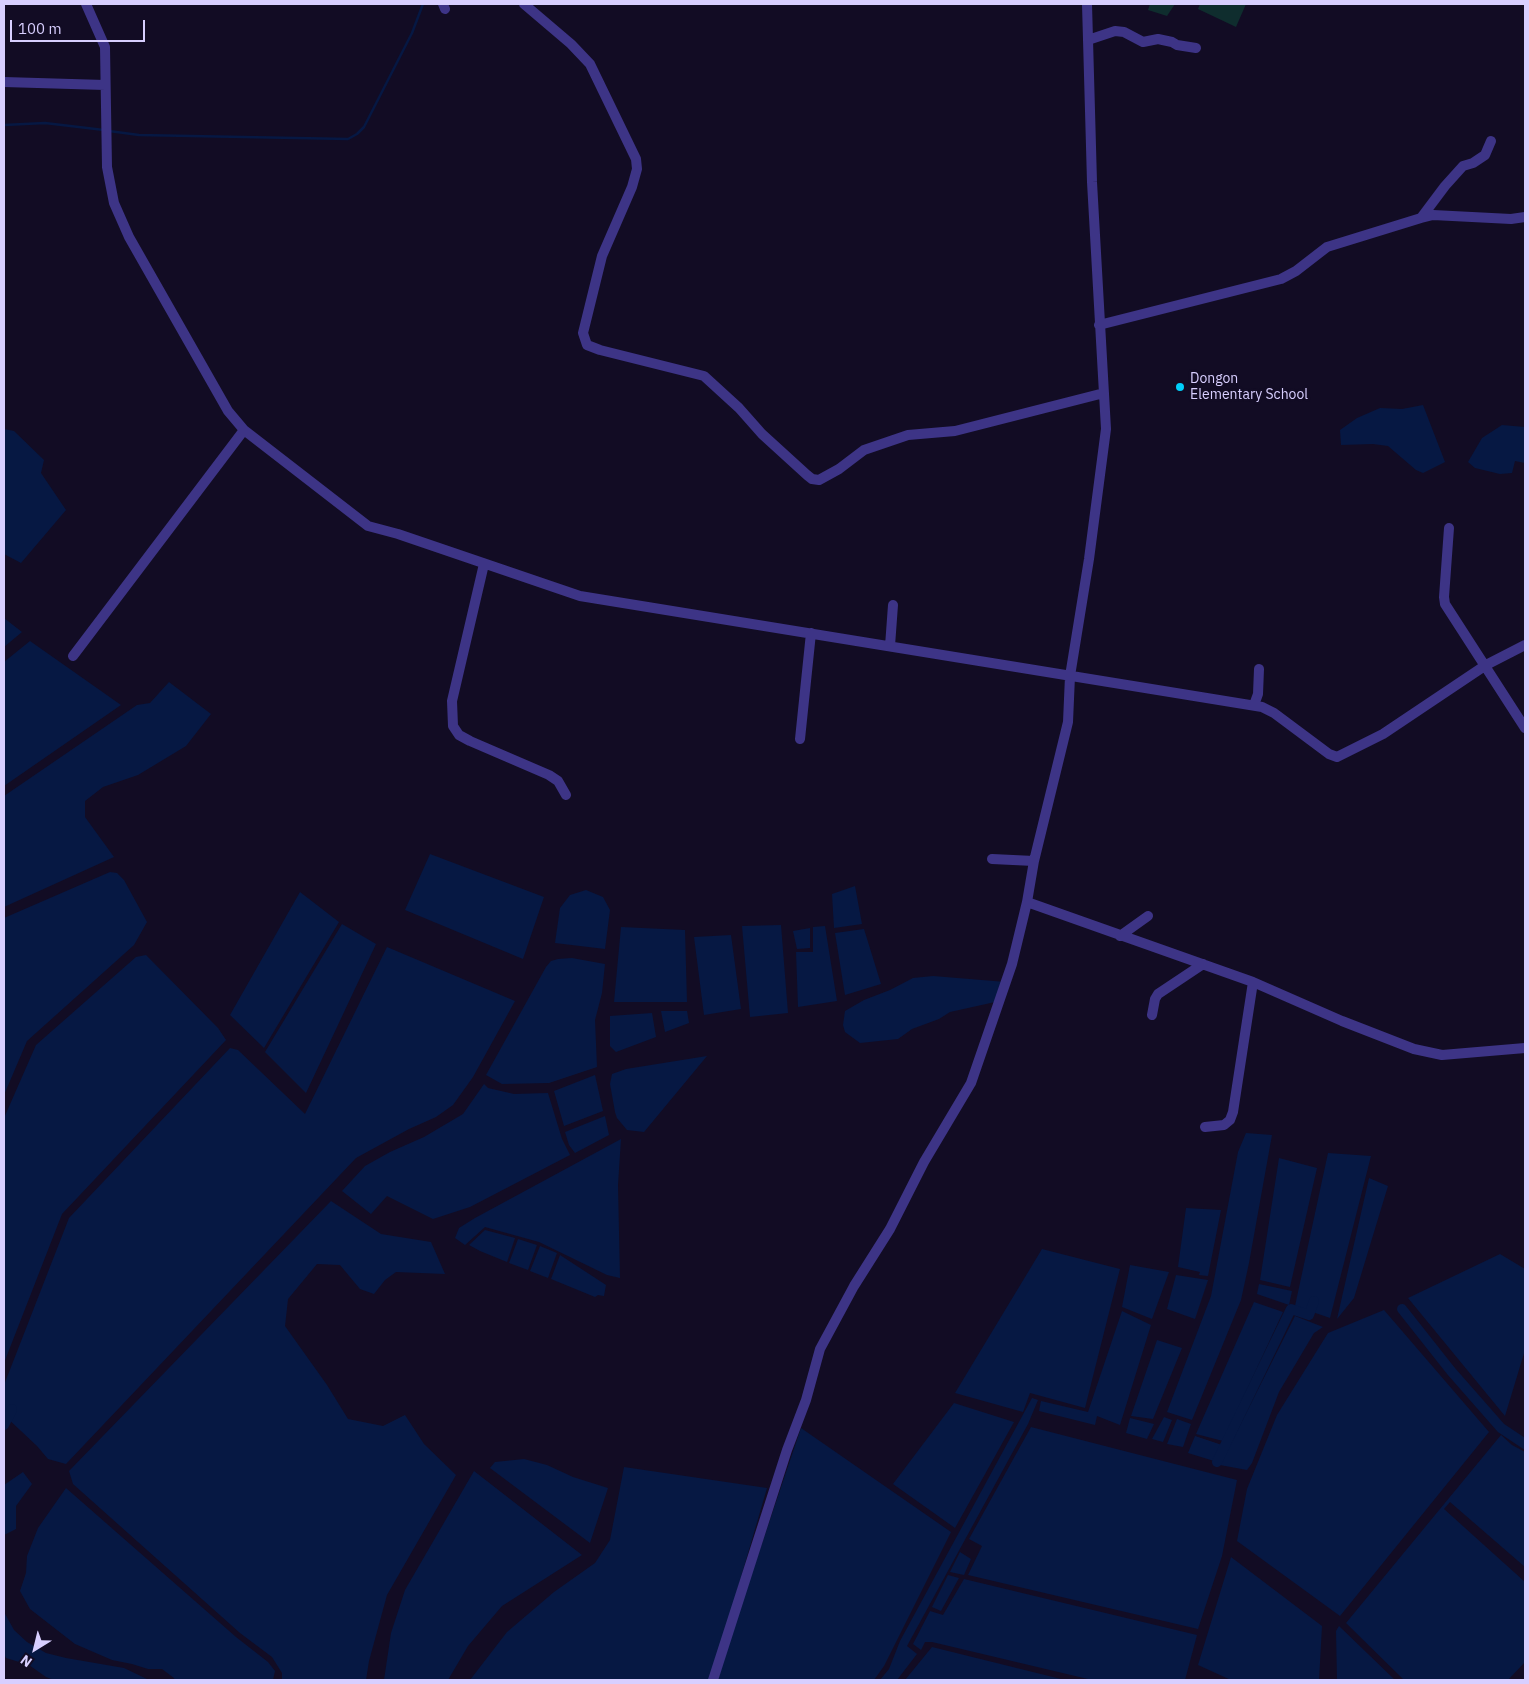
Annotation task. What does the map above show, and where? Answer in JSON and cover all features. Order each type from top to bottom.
[{"type":"street","points":[[86,4],[105,47],[107,167],[114,203],[129,237],[228,411],[244,430],[368,526],[398,534],[580,596],[1254,705],[1268,709],[1329,754],[1337,757],[1383,734],[1486,665],[1525,645]]},
{"type":"street","points":[[524,4],[572,44],[590,64],[636,160],[637,169],[632,187],[602,256],[583,333],[586,345],[704,376],[739,408],[762,434],[815,480],[822,479],[839,469],[864,450],[908,435],[956,431],[1104,393]]},
{"type":"street","points":[[713,1680],[787,1450],[806,1400],[820,1349],[854,1286],[890,1229],[924,1162],[971,1083],[1007,982],[1068,722],[1070,676],[1089,559],[1106,429],[1092,182],[1087,4]]},
{"type":"street","points":[[1088,40],[1115,31],[1130,34],[1143,42],[1158,38],[1177,45],[1196,48]]},
{"type":"street","points":[[4,82],[105,85]]},
{"type":"street","points":[[1421,218],[1463,166],[1473,163],[1485,155],[1491,141]]},
{"type":"street","points":[[1099,325],[1281,278],[1296,272],[1327,247],[1421,218],[1433,215],[1511,219],[1525,217]]},
{"type":"street","points":[[73,656],[244,430]]},
{"type":"street","points":[[1449,528],[1444,601],[1525,728]]},
{"type":"street","points":[[484,564],[452,701],[453,726],[459,735],[470,741],[549,775],[558,781],[566,795]]},
{"type":"street","points":[[890,646],[893,605]]},
{"type":"street","points":[[800,739],[811,633]]},
{"type":"street","points":[[1254,705],[1258,694],[1259,669]]},
{"type":"street","points":[[992,859],[1034,861]]},
{"type":"street","points":[[1026,902],[1253,982],[1342,1021],[1414,1049],[1442,1055],[1525,1048]]},
{"type":"street","points":[[1120,936],[1148,916]]},
{"type":"street","points":[[1152,1015],[1158,994],[1203,964]]},
{"type":"street","points":[[1205,1127],[1224,1125],[1230,1120],[1233,1112],[1253,982]]},
{"type":"green space","points":[[1150,4],[1175,4],[1167,16],[1148,10]]},
{"type":"green space","points":[[1200,4],[1246,4],[1236,27],[1198,9]]},
{"type":"water","points":[[1423,405],[1445,462],[1423,473],[1416,470],[1388,446],[1373,444],[1341,445],[1340,430],[1357,418],[1380,408],[1402,409]]},
{"type":"water","points":[[1502,425],[1525,427],[1525,463],[1515,461],[1512,473],[1500,474],[1475,468],[1468,462],[1482,438]]},
{"type":"water","points":[[4,429],[14,431],[44,460],[41,473],[66,510],[21,563],[4,554]]},
{"type":"water","points":[[4,618],[22,632],[4,647]]},
{"type":"water","points":[[30,641],[121,705],[4,786],[4,662]]},
{"type":"water","points":[[169,682],[211,714],[186,746],[138,775],[103,787],[85,801],[85,817],[114,857],[4,907],[4,796],[137,705],[150,703]]},
{"type":"water","points":[[430,854],[544,897],[523,959],[405,910]]},
{"type":"water","points":[[110,872],[117,873],[124,880],[147,922],[134,945],[27,1041],[4,1095],[4,918]]},
{"type":"water","points":[[855,886],[862,924],[834,928],[832,894]]},
{"type":"water","points":[[586,890],[603,897],[610,910],[605,949],[555,943],[560,908],[570,895]]},
{"type":"water","points":[[300,892],[339,922],[264,1048],[230,1015]]},
{"type":"water","points":[[342,924],[376,944],[306,1093],[265,1052]]},
{"type":"water","points":[[781,925],[788,1013],[750,1017],[742,926]]},
{"type":"water","points":[[825,926],[837,1001],[798,1007],[796,952],[813,952],[813,927]]},
{"type":"water","points":[[621,927],[685,930],[687,1002],[614,1002]]},
{"type":"water","points":[[810,928],[810,948],[797,949],[793,931]]},
{"type":"water","points":[[864,929],[881,984],[845,995],[835,933]]},
{"type":"water","points":[[731,935],[741,1009],[704,1015],[694,937]]},
{"type":"water","points":[[387,947],[515,1001],[473,1077],[453,1105],[436,1117],[409,1129],[356,1158],[66,1464],[48,1459],[4,1415],[4,1385],[69,1218],[230,1048],[238,1050],[305,1114]]},
{"type":"water","points":[[146,955],[218,1028],[226,1040],[62,1214],[4,1363],[4,1118],[36,1045],[136,957]]},
{"type":"water","points":[[572,958],[605,964],[602,993],[595,1020],[597,1067],[549,1083],[502,1084],[486,1075],[546,967],[551,961]]},
{"type":"water","points":[[933,976],[1006,982],[995,1002],[950,1012],[939,1019],[912,1029],[898,1039],[860,1043],[845,1032],[843,1025],[845,1011],[864,1000],[890,990],[913,978]]},
{"type":"water","points":[[661,1011],[687,1011],[689,1023],[665,1032]]},
{"type":"water","points":[[652,1013],[656,1037],[616,1052],[610,1046],[610,1016]]},
{"type":"water","points":[[707,1056],[644,1132],[627,1130],[617,1118],[610,1084],[612,1074],[626,1069]]},
{"type":"water","points":[[595,1075],[603,1111],[564,1126],[554,1091]]},
{"type":"water","points":[[484,1084],[488,1088],[514,1094],[548,1093],[562,1139],[570,1155],[470,1207],[433,1219],[387,1196],[371,1214],[342,1191],[365,1166],[390,1152],[424,1137],[463,1114]]},
{"type":"water","points":[[605,1116],[609,1135],[575,1153],[569,1145],[565,1132]]},
{"type":"water","points":[[1246,1133],[1272,1135],[1249,1263],[1241,1300],[1192,1420],[1167,1412],[1211,1296],[1238,1152]]},
{"type":"water","points":[[621,1139],[618,1185],[620,1278],[607,1275],[539,1242],[485,1227],[465,1245],[455,1238],[459,1228],[475,1218]]},
{"type":"water","points":[[1328,1153],[1371,1156],[1330,1318],[1295,1306]]},
{"type":"water","points":[[1279,1158],[1317,1168],[1290,1287],[1260,1280]]},
{"type":"water","points":[[1369,1178],[1388,1186],[1354,1298],[1337,1319]]},
{"type":"water","points":[[331,1201],[381,1234],[431,1242],[445,1274],[396,1272],[385,1280],[374,1294],[360,1289],[340,1265],[317,1264],[288,1299],[285,1326],[327,1385],[348,1419],[383,1426],[405,1415],[424,1444],[456,1475],[387,1595],[369,1661],[366,1680],[282,1680],[282,1673],[272,1657],[240,1633],[73,1484],[69,1471]]},
{"type":"water","points":[[1186,1208],[1221,1210],[1208,1276],[1199,1275],[1200,1272],[1178,1267]]},
{"type":"water","points":[[485,1230],[515,1238],[507,1262],[469,1245]]},
{"type":"water","points":[[518,1239],[537,1245],[528,1270],[509,1263]]},
{"type":"water","points":[[540,1246],[557,1253],[548,1278],[530,1271]]},
{"type":"water","points":[[1042,1249],[1120,1269],[1085,1408],[1030,1393],[1023,1412],[955,1393]]},
{"type":"water","points":[[1500,1254],[1525,1269],[1525,1350],[1505,1416],[1408,1298]]},
{"type":"water","points":[[560,1255],[606,1285],[604,1296],[598,1295],[595,1297],[551,1279]]},
{"type":"water","points":[[1130,1265],[1169,1272],[1152,1319],[1122,1307]]},
{"type":"water","points":[[1176,1275],[1208,1280],[1195,1319],[1167,1309]]},
{"type":"water","points":[[1259,1284],[1292,1291],[1289,1305],[1257,1294]]},
{"type":"water","points":[[1254,1302],[1283,1312],[1223,1441],[1196,1434]]},
{"type":"water","points":[[1384,1310],[1489,1432],[1340,1616],[1237,1541],[1247,1489],[1277,1415],[1328,1333]]},
{"type":"water","points":[[1122,1311],[1151,1325],[1120,1425],[1097,1416],[1095,1425],[1039,1411],[1041,1401],[1088,1412]]},
{"type":"water","points":[[1295,1316],[1323,1327],[1314,1333],[1279,1392],[1252,1463],[1247,1470],[1220,1465]]},
{"type":"water","points":[[1157,1340],[1182,1348],[1153,1419],[1131,1416]]},
{"type":"water","points":[[1032,1398],[1038,1400],[1028,1424],[907,1646],[917,1654],[897,1680],[880,1680],[889,1669],[900,1641]]},
{"type":"water","points":[[954,1403],[1014,1422],[955,1528],[893,1484]]},
{"type":"water","points":[[1164,1417],[1172,1420],[1163,1442],[1152,1439]]},
{"type":"water","points":[[1130,1418],[1154,1424],[1147,1439],[1126,1433]]},
{"type":"water","points":[[1177,1419],[1191,1424],[1183,1447],[1167,1444]]},
{"type":"water","points":[[1031,1427],[1237,1480],[1222,1556],[1198,1629],[968,1575],[982,1546],[969,1539]]},
{"type":"water","points":[[801,1428],[951,1532],[884,1666],[874,1680],[718,1680],[728,1644]]},
{"type":"water","points":[[1501,1435],[1512,1445],[1525,1452],[1525,1567],[1450,1502],[1444,1509],[1525,1582],[1525,1662],[1508,1680],[1404,1680],[1346,1623]]},
{"type":"water","points":[[1195,1436],[1222,1445],[1214,1461],[1188,1453]]},
{"type":"water","points":[[524,1459],[547,1465],[573,1477],[608,1488],[590,1543],[490,1468],[495,1462]]},
{"type":"water","points":[[624,1467],[767,1488],[711,1680],[470,1680],[507,1632],[554,1592],[595,1563],[610,1540]]},
{"type":"water","points":[[474,1471],[582,1555],[502,1606],[468,1646],[448,1680],[384,1680],[391,1633],[405,1590]]},
{"type":"water","points":[[23,1472],[32,1484],[16,1506],[16,1529],[4,1535],[4,1485]]},
{"type":"water","points":[[66,1488],[236,1637],[268,1662],[275,1671],[273,1680],[175,1680],[162,1669],[148,1669],[112,1660],[75,1644],[30,1609],[20,1591],[26,1573],[27,1556],[38,1528]]},
{"type":"water","points":[[960,1552],[971,1559],[964,1575],[950,1572]]},
{"type":"water","points":[[1231,1557],[1322,1626],[1319,1680],[1231,1680],[1198,1665]]},
{"type":"water","points":[[948,1575],[959,1578],[941,1611],[932,1607]]},
{"type":"water","points":[[964,1579],[1197,1635],[1185,1680],[1092,1680],[932,1642],[925,1642],[921,1650],[913,1644],[930,1611],[943,1615]]},
{"type":"water","points":[[4,1612],[14,1630],[27,1642],[46,1653],[124,1668],[149,1680],[54,1680],[46,1677],[29,1665],[6,1658],[4,1654]]},
{"type":"water","points":[[1339,1626],[1395,1680],[1337,1680],[1336,1631]]},
{"type":"water","points":[[932,1647],[1065,1680],[905,1680]]},
{"type":"waterway","points":[[109,131],[139,135],[348,139],[364,127],[412,33],[423,4]]},
{"type":"waterway","points":[[4,125],[45,123],[104,130]]},
{"type":"waterway","points":[[1217,1462],[1291,1309],[1309,1315],[1314,1301]]},
{"type":"waterway","points":[[1402,1309],[1451,1371],[1501,1428],[1525,1444]]},
{"type":"waterway","points":[[4,1425],[12,1409]]},
{"type":"place","name":"Dongon Elementary School","points":[[1180,387]]}]
